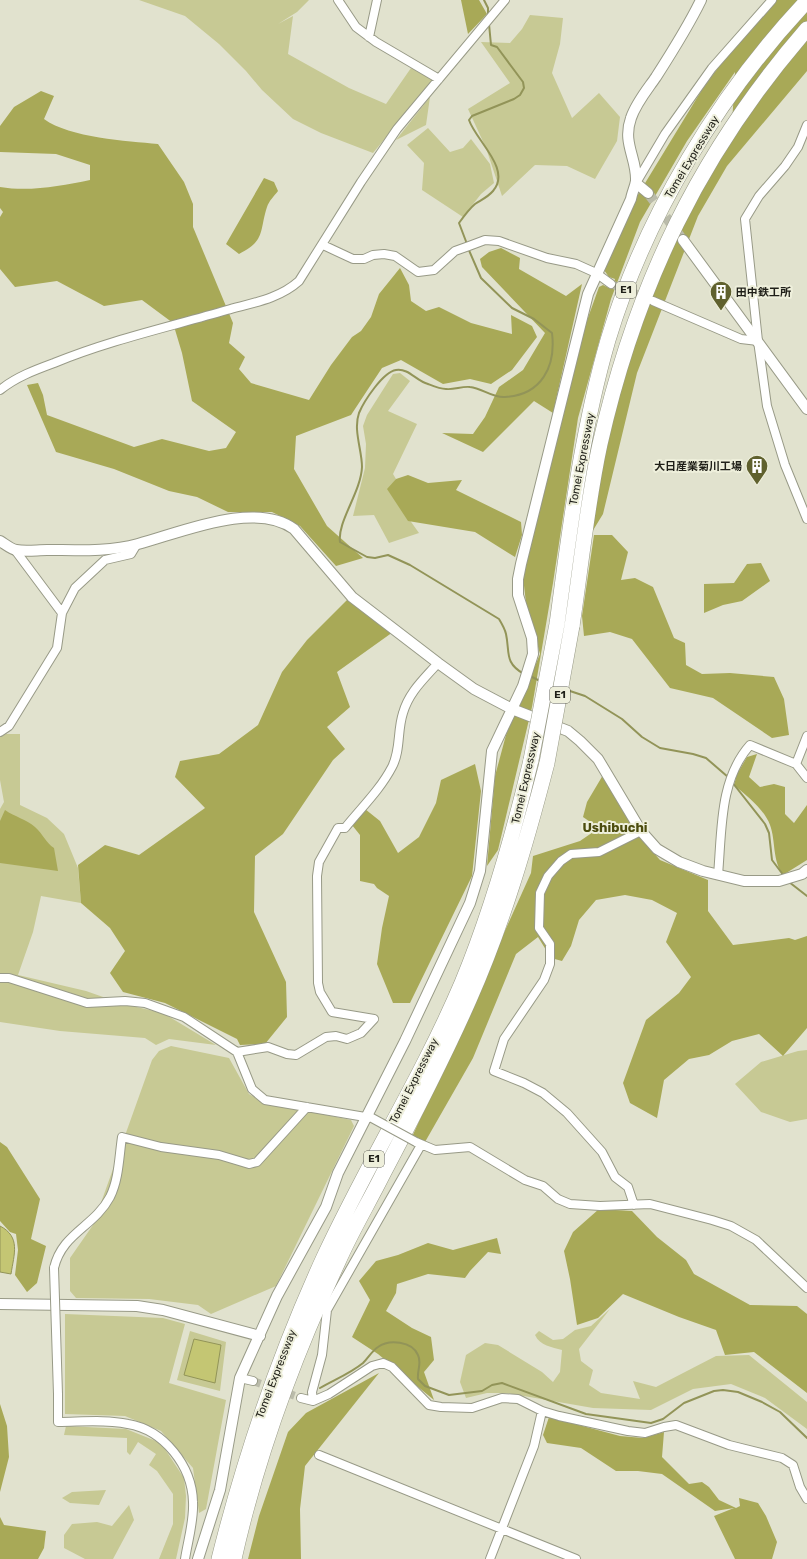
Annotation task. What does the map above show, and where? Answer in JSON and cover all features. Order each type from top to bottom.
[{"type":"highway","name":"Tomei Expressway","points":[[234,1559],[243,1521],[266,1442],[286,1384],[338,1260],[417,1110],[470,998],[510,897],[528,838],[547,763],[565,625],[574,494],[584,441],[608,340],[633,272],[670,193],[710,125],[764,51],[807,1]]},
{"type":"highway","name":"Tomei Expressway","points":[[220,1559],[252,1439],[272,1380],[300,1312],[325,1255],[440,1031],[462,983],[501,877],[516,825],[565,625],[600,446],[614,387],[631,331],[647,288],[667,240],[714,155],[739,115],[807,29]]},
{"type":"street","points":[[338,0],[356,27],[369,37],[439,79]]},
{"type":"street","points":[[369,37],[377,0]]},
{"type":"street","points":[[0,390],[9,383],[26,374],[99,346],[283,293],[300,281],[361,182],[397,129],[505,0]]},
{"type":"street","points":[[648,193],[636,182],[635,169],[628,144],[628,130],[631,117],[681,39],[701,0]]},
{"type":"street","points":[[198,1559],[220,1490],[240,1378],[277,1296],[326,1207],[338,1173],[370,1117],[470,903],[476,886],[480,871],[492,751],[523,686],[534,654],[532,638],[518,595],[518,579],[580,321],[596,273],[631,199],[636,182],[665,134],[712,68],[772,0]]},
{"type":"street","points":[[807,125],[798,147],[785,166],[759,196],[745,219],[758,341],[767,406],[785,465],[807,520]]},
{"type":"street","points":[[323,245],[353,259],[364,259],[373,255],[384,254],[395,256],[418,272],[434,270],[455,251],[485,240],[499,241],[547,258],[576,264],[596,273],[611,284]]},
{"type":"street","points":[[683,240],[807,409]]},
{"type":"street","points":[[653,301],[741,339],[758,341]]},
{"type":"street","points":[[15,550],[95,550],[138,544],[223,520],[256,517],[274,518],[285,522],[294,529],[352,597],[438,663],[474,689],[512,709],[568,731],[589,749],[598,759],[642,831],[657,849],[679,862],[718,875],[744,881],[779,881],[802,874],[807,870]]},
{"type":"street","points":[[0,541],[15,550],[62,613]]},
{"type":"street","points":[[0,732],[9,726],[57,648],[62,613],[75,588],[104,560],[131,554],[138,544]]},
{"type":"street","points":[[237,1052],[268,1047],[287,1054],[296,1055],[326,1037],[336,1036],[347,1039],[361,1033],[374,1019],[332,1012],[320,992],[318,983],[317,876],[319,862],[338,828],[345,828],[393,766],[398,751],[402,714],[407,702],[418,684],[438,663]]},
{"type":"street","points":[[796,764],[807,736]]},
{"type":"street","points":[[718,875],[725,796],[733,773],[744,752],[750,745],[796,764],[807,778]]},
{"type":"street","points":[[634,1205],[632,1193],[628,1187],[615,1177],[602,1152],[567,1113],[543,1093],[524,1082],[494,1071],[504,1039],[544,980],[550,964],[550,944],[539,928],[540,894],[548,876],[561,861],[571,854],[599,852],[642,831]]},
{"type":"street","points":[[0,978],[9,978],[87,1003],[125,1001],[145,1003],[184,1017],[237,1052],[252,1089],[258,1096],[266,1100],[370,1117],[418,1144],[434,1150],[470,1147],[525,1180],[543,1186],[558,1199],[570,1204],[600,1206],[650,1204],[731,1226],[756,1240],[807,1288]]},
{"type":"street","points":[[185,1559],[193,1517],[193,1501],[186,1470],[176,1454],[167,1444],[152,1433],[128,1424],[58,1422],[54,1268],[57,1255],[67,1241],[89,1223],[110,1198],[117,1178],[122,1137],[161,1147],[219,1154],[248,1164],[257,1162],[307,1107]]},
{"type":"street","points":[[313,1401],[312,1392],[322,1355],[327,1310],[418,1144]]},
{"type":"street","points":[[0,1304],[137,1306],[163,1310],[260,1336]]},
{"type":"street","points":[[301,1398],[313,1401],[330,1394],[372,1366],[383,1363],[392,1367],[429,1405],[472,1408],[502,1398],[518,1399],[542,1411],[593,1424],[645,1433],[676,1425],[729,1445],[782,1458],[793,1466],[800,1487],[807,1499]]},
{"type":"street","points":[[240,1378],[253,1381]]},
{"type":"street","points":[[490,1559],[534,1446],[542,1411]]},
{"type":"street","points":[[319,1455],[576,1559]]},
{"type":"shaded area","points":[[139,0],[309,0],[297,12],[278,24],[293,16],[288,54],[349,88],[386,104],[411,68],[433,80],[373,153],[321,133],[293,119],[262,90],[246,71],[219,44],[185,16]]},
{"type":"shaded area","points":[[461,0],[479,0],[487,14],[468,34]]},
{"type":"shaded area","points":[[772,0],[807,0],[807,71],[727,166],[698,216],[637,373],[603,514],[592,532],[610,423],[640,318],[692,200],[731,142],[735,72],[687,141],[640,222],[611,299],[578,418],[553,583],[532,707],[498,850],[487,866],[495,776],[506,735],[540,654],[526,603],[523,577],[585,326],[599,287],[603,285],[611,289],[615,279],[609,277],[604,270],[636,198],[703,88],[749,26]]},
{"type":"shaded area","points":[[530,15],[563,18],[560,44],[552,73],[572,118],[599,93],[620,117],[617,141],[595,179],[567,166],[535,165],[502,196],[486,148],[468,109],[510,83],[481,42],[510,43],[522,29]]},
{"type":"shaded area","points":[[41,91],[54,96],[44,119],[55,125],[99,138],[158,144],[184,182],[193,204],[193,227],[233,323],[229,343],[245,357],[239,369],[251,383],[309,400],[331,365],[352,337],[361,331],[371,317],[379,294],[400,268],[409,285],[411,301],[426,311],[439,307],[471,323],[512,334],[511,315],[532,326],[537,337],[512,370],[491,384],[470,379],[443,384],[401,360],[382,368],[351,415],[296,436],[294,469],[327,526],[363,558],[336,566],[300,526],[272,512],[228,512],[197,497],[169,491],[114,469],[56,452],[27,385],[38,383],[43,395],[47,415],[134,447],[162,439],[209,451],[226,448],[236,432],[192,401],[182,353],[173,323],[142,300],[104,306],[57,281],[15,287],[0,269],[0,217],[3,212],[0,208],[0,187],[34,189],[90,180],[90,165],[56,154],[0,152],[0,126],[14,107]]},
{"type":"shaded area","points":[[430,97],[426,125],[396,140]]},
{"type":"shaded area","points":[[428,128],[450,152],[463,148],[471,139],[490,164],[494,183],[481,194],[463,217],[422,190],[424,163],[407,145]]},
{"type":"shaded area","points":[[264,178],[274,182],[278,191],[268,205],[258,240],[248,249],[239,254],[226,244]]},
{"type":"shaded area","points":[[501,248],[520,258],[519,269],[566,296],[582,284],[553,413],[534,401],[483,452],[442,433],[473,434],[485,417],[499,387],[523,370],[545,333],[482,267],[480,259],[489,252]]},
{"type":"shaded area","points":[[400,373],[410,381],[388,411],[417,424],[393,474],[396,479],[389,491],[419,533],[389,543],[374,515],[353,516],[365,468],[366,444],[363,426],[367,415],[393,374]]},
{"type":"shaded area","points":[[408,475],[428,483],[462,480],[456,490],[521,522],[522,535],[515,557],[475,532],[408,521],[387,489],[396,479]]},
{"type":"shaded area","points":[[594,535],[612,535],[628,552],[621,580],[635,578],[653,587],[674,638],[685,643],[686,665],[702,674],[730,673],[774,677],[784,699],[789,735],[772,738],[713,698],[670,688],[632,639],[610,632],[584,636],[582,616]]},
{"type":"shaded area","points":[[761,563],[770,581],[742,601],[723,605],[704,613],[704,584],[734,583],[747,564]]},
{"type":"shaded area","points":[[349,598],[393,632],[337,672],[350,707],[327,727],[345,749],[333,760],[283,834],[255,856],[254,912],[286,982],[287,1017],[265,1044],[240,1045],[237,1039],[165,1003],[123,992],[110,973],[125,951],[110,928],[81,903],[78,865],[105,845],[139,855],[205,808],[175,777],[180,761],[219,754],[258,725],[282,672],[307,640]]},
{"type":"shaded area","points":[[6,734],[20,734],[20,805],[47,818],[64,834],[78,868],[81,903],[41,896],[33,932],[18,975],[86,991],[123,1004],[163,1013],[216,1045],[169,1039],[156,1045],[145,1038],[60,1031],[0,1022],[0,809],[4,802],[0,780],[0,737]]},
{"type":"shaded area","points":[[757,754],[749,777],[760,787],[774,784],[785,787],[785,814],[794,823],[807,805],[807,860],[783,875],[777,863],[772,831],[767,819],[755,803],[734,785],[737,774],[747,757]]},
{"type":"shaded area","points":[[475,764],[481,791],[472,876],[410,1003],[393,1003],[377,964],[382,928],[389,896],[377,888],[374,884],[360,881],[360,835],[352,825],[365,809],[380,821],[398,853],[419,837],[436,803],[441,780]]},
{"type":"shaded area","points":[[603,775],[639,836],[660,860],[708,880],[708,911],[733,945],[789,938],[795,940],[807,936],[807,1028],[783,1056],[759,1034],[732,1041],[709,1055],[689,1059],[664,1080],[657,1118],[630,1103],[623,1083],[646,1020],[679,993],[691,977],[666,942],[677,913],[652,900],[625,895],[596,900],[579,920],[571,946],[562,961],[551,958],[538,937],[516,954],[473,1058],[425,1142],[412,1137],[531,873],[533,856],[580,841],[599,828],[583,817],[587,802]]},
{"type":"shaded area","points":[[5,810],[32,824],[54,848],[58,871],[0,863],[0,821]]},
{"type":"shaded area","points":[[171,1046],[229,1058],[249,1094],[262,1102],[351,1120],[354,1126],[276,1286],[211,1314],[198,1305],[149,1299],[76,1298],[70,1291],[70,1258],[93,1225],[152,1060],[159,1051]]},
{"type":"shaded area","points":[[807,1050],[807,1119],[790,1122],[761,1112],[735,1084],[761,1062],[798,1051]]},
{"type":"shaded area","points":[[0,1142],[7,1147],[40,1199],[31,1239],[46,1246],[37,1283],[27,1292],[15,1275],[18,1250],[16,1234],[10,1232],[0,1221]]},
{"type":"shaded area","points":[[599,1209],[632,1211],[657,1237],[686,1260],[694,1274],[750,1305],[797,1306],[807,1314],[807,1393],[754,1352],[725,1355],[716,1330],[679,1317],[623,1294],[598,1318],[577,1325],[564,1251],[573,1232]]},
{"type":"shaded area","points":[[0,1226],[7,1230],[14,1241],[11,1274],[0,1272]]},
{"type":"shaded area","points":[[497,1238],[501,1254],[488,1252],[465,1278],[428,1274],[397,1284],[396,1293],[386,1311],[412,1328],[431,1337],[434,1360],[424,1372],[434,1400],[378,1354],[352,1337],[370,1300],[359,1281],[376,1261],[398,1255],[428,1243],[453,1250]]},
{"type":"shaded area","points":[[610,1309],[579,1349],[581,1361],[593,1370],[589,1385],[601,1393],[640,1399],[633,1381],[656,1387],[716,1356],[749,1355],[807,1402],[807,1429],[765,1398],[731,1384],[693,1389],[651,1410],[593,1408],[506,1393],[487,1393],[466,1398],[460,1382],[466,1355],[485,1343],[498,1345],[542,1372],[553,1382],[560,1372],[562,1350],[543,1344],[535,1335],[539,1331],[553,1340],[563,1339],[575,1330],[591,1326]]},
{"type":"shaded area","points":[[65,1314],[163,1318],[185,1324],[169,1383],[226,1400],[206,1509],[199,1513],[193,1468],[161,1431],[125,1416],[65,1414]]},
{"type":"shaded area","points":[[190,1331],[226,1342],[220,1391],[177,1380]]},
{"type":"shaded area","points":[[194,1339],[221,1345],[215,1383],[184,1375]]},
{"type":"shaded area","points":[[379,1373],[305,1466],[300,1509],[301,1559],[248,1559],[259,1516],[288,1432],[306,1413]]},
{"type":"shaded area","points":[[0,1404],[7,1426],[9,1457],[0,1492]]},
{"type":"shaded area","points":[[549,1417],[620,1436],[643,1438],[664,1432],[662,1457],[689,1484],[702,1482],[709,1487],[719,1500],[736,1508],[740,1506],[739,1498],[758,1503],[766,1516],[777,1542],[772,1559],[735,1559],[714,1516],[734,1508],[715,1511],[662,1474],[638,1471],[616,1471],[581,1448],[547,1443],[543,1435]]},
{"type":"shaded area","points":[[66,1426],[126,1429],[161,1443],[184,1478],[186,1496],[185,1518],[176,1559],[159,1559],[173,1524],[173,1494],[157,1471],[149,1465],[156,1454],[138,1442],[130,1455],[127,1452],[127,1438],[64,1435]]},
{"type":"shaded area","points":[[106,1490],[99,1505],[70,1503],[62,1498],[72,1492]]},
{"type":"shaded area","points":[[129,1505],[134,1520],[113,1559],[85,1559],[64,1548],[64,1535],[72,1524],[97,1522],[112,1526]]},
{"type":"shaded area","points":[[0,1517],[4,1525],[46,1531],[44,1548],[38,1559],[0,1559]]},
{"type":"waterway","points":[[484,0],[488,8],[488,16]]},
{"type":"waterway","points":[[467,244],[459,223],[475,204],[487,197],[493,191],[498,182],[496,164],[469,120],[472,116],[514,99],[520,95],[524,88],[523,82],[497,47],[491,45],[489,24]]},
{"type":"waterway","points":[[468,248],[481,278],[512,308],[534,319],[552,333],[552,357],[549,367],[544,377],[529,391],[518,395],[505,397],[496,396],[470,387],[449,389],[439,388],[401,370],[396,370],[385,376],[369,395],[359,413],[357,420],[358,440],[362,460],[361,477],[342,525],[340,542],[367,557],[375,558],[388,555],[410,565],[499,619],[506,632],[509,657],[513,666],[524,674]]},
{"type":"waterway","points":[[530,676],[540,681]]},
{"type":"waterway","points":[[567,690],[585,696],[622,719],[642,737],[660,748],[706,758],[728,777]]},
{"type":"waterway","points":[[732,782],[765,824],[769,833],[772,860],[784,876]]},
{"type":"waterway","points":[[789,882],[807,896]]},
{"type":"waterway","points":[[320,1388],[358,1367],[378,1347],[383,1344],[394,1342],[406,1344],[415,1350],[420,1361],[418,1379],[425,1386],[449,1395],[482,1391],[492,1385],[502,1383],[586,1414],[651,1423],[663,1419],[684,1403],[714,1391],[723,1390],[738,1392],[762,1402],[780,1412],[807,1438]]},
{"type":"tunnel","points":[[648,193],[683,240]]},
{"type":"tunnel","points":[[611,284],[647,298]]},
{"type":"tunnel","points":[[253,1381],[301,1398]]},
{"type":"place","name":"田中鉄工所","points":[[721,312]]},
{"type":"place","name":"大日産業菊川工場","points":[[757,486]]},
{"type":"district","name":"Ushibuchi","points":[[615,827]]}]
